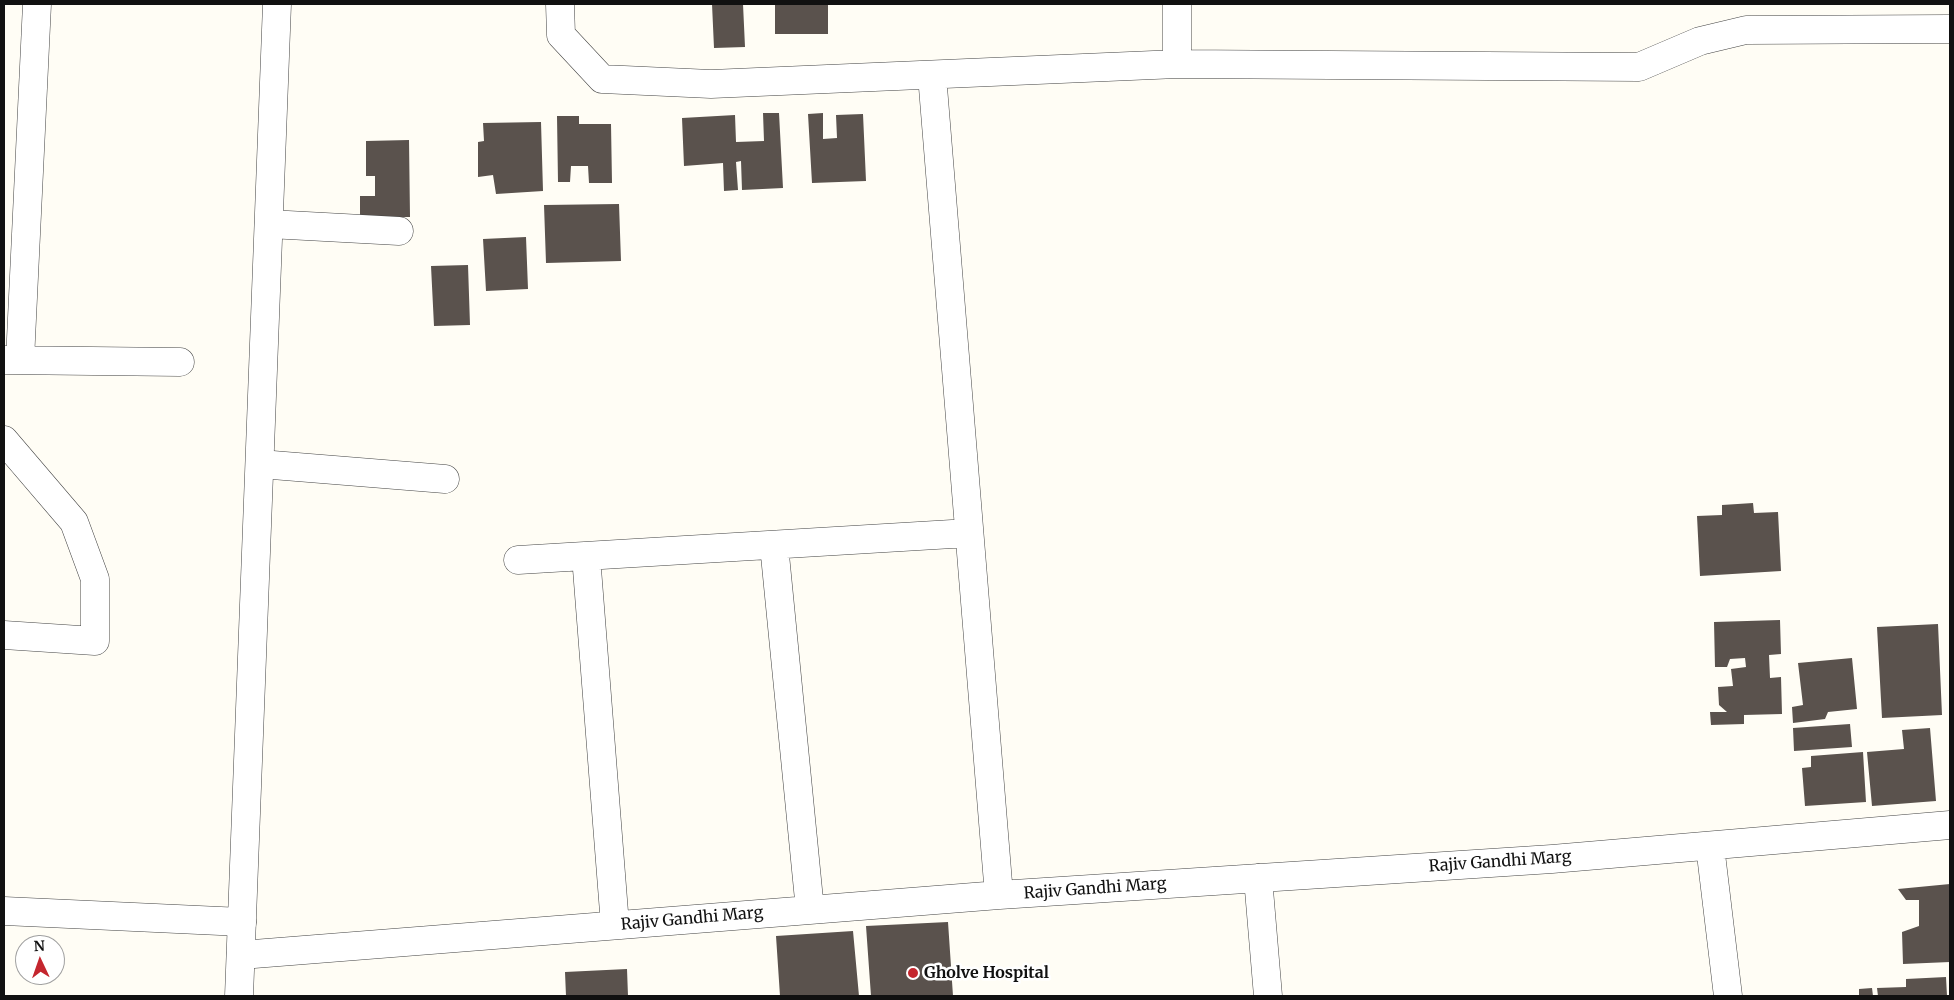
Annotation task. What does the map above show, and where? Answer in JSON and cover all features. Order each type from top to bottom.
[{"type":"street","points":[[37,4],[12,360],[180,362]]},
{"type":"street","points":[[239,996],[278,4]]},
{"type":"street","points":[[560,4],[561,35],[602,79],[711,84],[1177,64],[1640,67],[1700,41],[1746,30],[1950,30]]},
{"type":"street","points":[[1177,4],[1177,64]]},
{"type":"street","points":[[932,75],[999,895]]},
{"type":"street","points":[[269,224],[400,231]]},
{"type":"street","points":[[4,440],[74,522],[95,579],[95,641],[4,635]]},
{"type":"street","points":[[260,464],[445,479]]},
{"type":"street","points":[[518,560],[969,533]]},
{"type":"street","points":[[774,545],[810,910]]},
{"type":"street","points":[[586,556],[615,925]]},
{"type":"street","name":"Rajiv Gandhi Marg","points":[[241,955],[999,895],[1552,859],[1950,825]]},
{"type":"street","points":[[1710,846],[1728,996]]},
{"type":"street","points":[[1258,878],[1268,996]]},
{"type":"street","points":[[4,911],[242,922]]},
{"type":"building","points":[[712,4],[743,4],[745,47],[714,48]]},
{"type":"building","points":[[775,4],[828,4],[828,34],[775,34]]},
{"type":"building","points":[[763,113],[779,113],[783,188],[742,190],[741,161],[736,162],[738,190],[724,191],[723,163],[684,166],[682,118],[735,115],[736,142],[764,141]]},
{"type":"building","points":[[823,113],[823,139],[837,138],[836,115],[863,114],[866,181],[812,183],[808,114]]},
{"type":"building","points":[[557,116],[579,116],[579,124],[611,124],[612,183],[589,183],[588,166],[571,166],[570,182],[558,182]]},
{"type":"building","points":[[541,122],[543,191],[496,194],[493,175],[478,177],[478,142],[484,141],[483,123]]},
{"type":"building","points":[[409,140],[410,217],[360,217],[360,196],[375,196],[375,176],[366,176],[366,141]]},
{"type":"building","points":[[619,204],[621,261],[546,263],[544,205]]},
{"type":"building","points":[[526,237],[528,289],[486,291],[483,239]]},
{"type":"building","points":[[468,265],[470,325],[434,326],[431,266]]},
{"type":"building","points":[[1753,503],[1754,513],[1778,512],[1781,571],[1700,576],[1697,516],[1722,515],[1722,505]]},
{"type":"building","points":[[1780,620],[1781,654],[1769,655],[1770,678],[1781,677],[1782,714],[1744,715],[1744,724],[1711,725],[1710,712],[1727,712],[1719,705],[1718,687],[1733,686],[1731,669],[1746,667],[1745,658],[1730,659],[1727,667],[1715,667],[1714,622]]},
{"type":"building","points":[[1938,624],[1942,715],[1882,718],[1877,627]]},
{"type":"building","points":[[1852,658],[1857,709],[1828,712],[1825,719],[1793,723],[1792,707],[1803,705],[1798,663]]},
{"type":"building","points":[[1850,724],[1852,747],[1794,751],[1793,728]]},
{"type":"building","points":[[1930,728],[1936,801],[1872,806],[1867,752],[1904,749],[1902,730]]},
{"type":"building","points":[[1863,752],[1866,802],[1805,806],[1802,768],[1811,767],[1811,756]]},
{"type":"building","points":[[1950,884],[1950,962],[1903,964],[1902,932],[1919,926],[1919,900],[1906,900],[1898,889]]},
{"type":"building","points":[[948,922],[953,996],[871,996],[866,926]]},
{"type":"building","points":[[853,931],[859,996],[780,996],[776,936]]},
{"type":"building","points":[[627,969],[628,996],[566,996],[565,972]]},
{"type":"building","points":[[1946,977],[1947,996],[1878,996],[1877,988],[1906,987],[1906,979]]},
{"type":"building","points":[[1872,988],[1873,996],[1859,996],[1859,989]]},
{"type":"place","name":"Gholve Hospital","points":[[913,973]]}]
